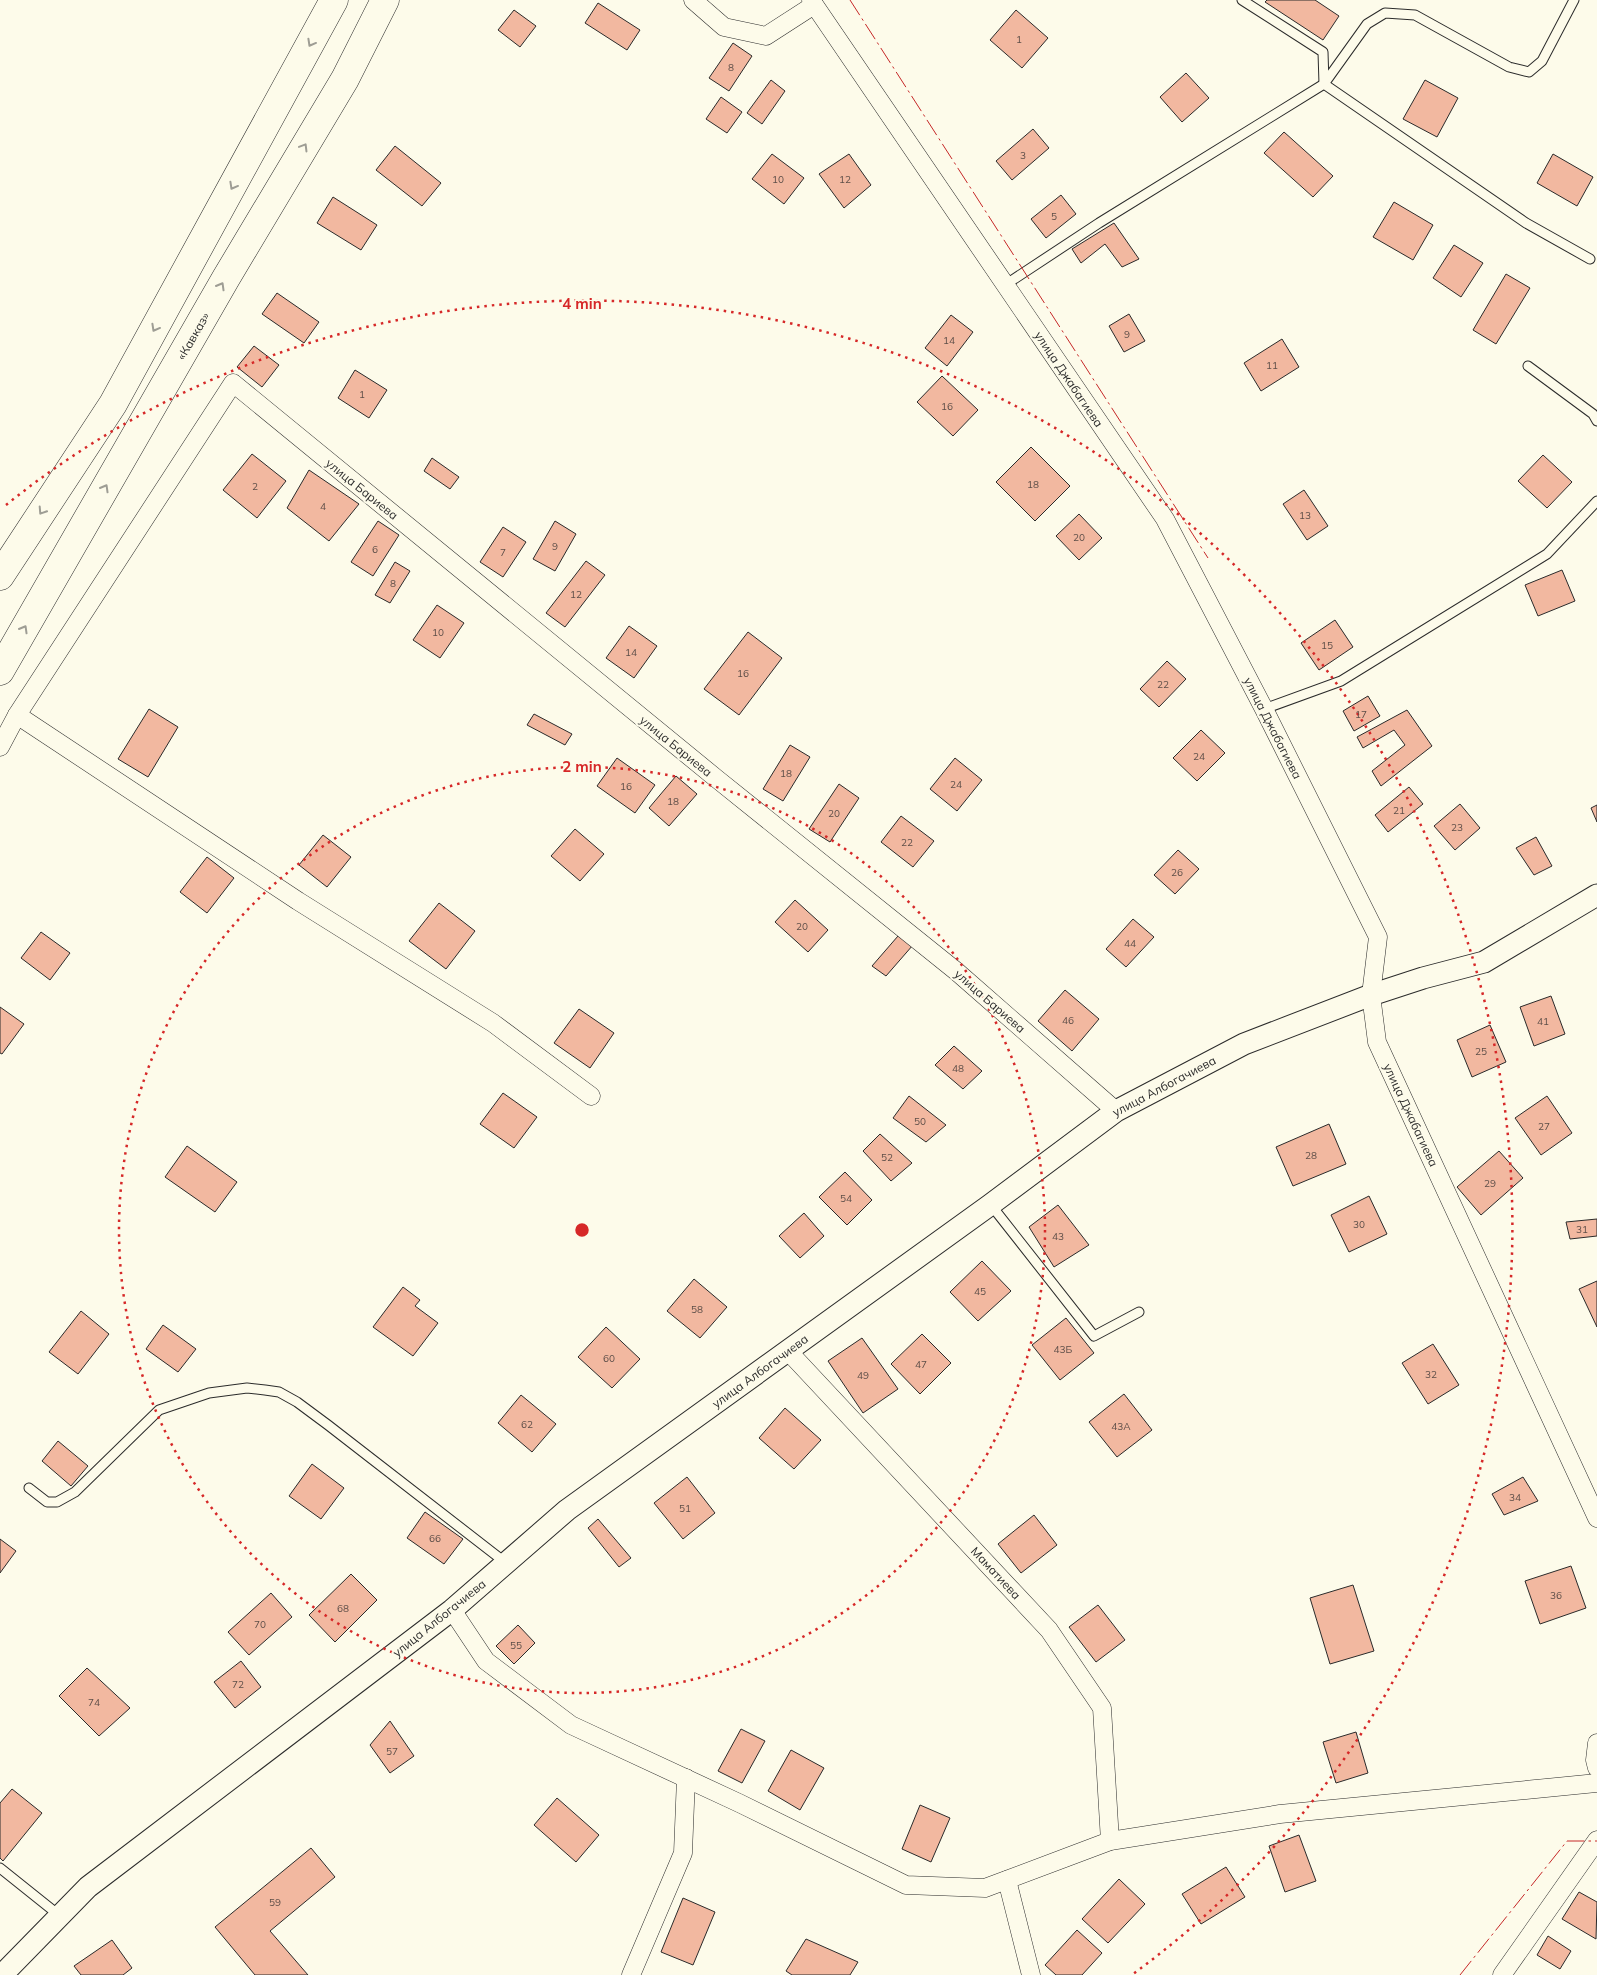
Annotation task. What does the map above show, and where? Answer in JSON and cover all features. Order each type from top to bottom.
[{"type":"highway","points":[[0,576],[113,404],[334,0]]},
{"type":"highway","name":"«Кавказ»","points":[[0,672],[226,278],[345,79],[385,0]]},
{"type":"street","points":[[693,0],[724,28],[766,36],[812,2]]},
{"type":"street","name":"улица Джабагиева","points":[[812,2],[1165,519],[1264,708],[1378,937],[1371,995],[1378,1042],[1597,1518]]},
{"type":"street","name":"улица Бариева","points":[[17,715],[233,383],[716,779],[956,971],[1116,1111]]},
{"type":"street","points":[[0,747],[17,715],[298,901],[493,1023],[591,1096]]},
{"type":"street","name":"улица Албогачиева","points":[[2,1975],[88,1888],[452,1610],[567,1510],[990,1205],[1116,1111],[1244,1044],[1371,995],[1423,978],[1484,962],[1597,895]]},
{"type":"street","name":"Маматиева","points":[[788,1351],[1049,1630],[1102,1708],[1110,1840]]},
{"type":"street","points":[[452,1610],[486,1661],[571,1725],[686,1778],[906,1885],[985,1888],[1110,1840],[1280,1814],[1597,1783]]},
{"type":"street","points":[[1597,1743],[1595,1760],[1597,1768]]},
{"type":"street","points":[[631,1975],[683,1853],[686,1778]]},
{"type":"street","points":[[1502,1975],[1597,1840]]},
{"type":"street","points":[[1007,1880],[1031,1975]]},
{"type":"lane","points":[[1242,0],[1323,52],[1324,84]]},
{"type":"lane","points":[[1005,285],[1099,223],[1324,84],[1367,24],[1385,14],[1415,16],[1509,68],[1529,72],[1542,61],[1574,0]]},
{"type":"lane","points":[[1324,84],[1526,223],[1590,259]]},
{"type":"lane","points":[[1528,366],[1593,414],[1597,421]]},
{"type":"lane","points":[[1264,708],[1341,681],[1546,554],[1597,501]]},
{"type":"lane","points":[[990,1205],[1094,1336],[1139,1312]]},
{"type":"lane","points":[[29,1488],[49,1503],[57,1502],[73,1493],[160,1410],[209,1393],[247,1388],[278,1392],[296,1402],[328,1425],[506,1563]]},
{"type":"lane","points":[[0,1868],[60,1916]]},
{"type":"building","points":[[1267,0],[1315,0],[1339,16],[1323,40],[1265,2]]},
{"type":"building","points":[[598,3],[640,30],[627,50],[585,23]]},
{"type":"building","points":[[514,10],[536,26],[520,47],[498,30]]},
{"type":"building","points":[[1016,10],[1048,38],[1022,68],[990,40]]},
{"type":"building","points":[[733,43],[752,56],[729,91],[709,78]]},
{"type":"building","points":[[1186,73],[1209,98],[1182,122],[1160,97]]},
{"type":"building","points":[[771,80],[785,91],[762,124],[747,113]]},
{"type":"building","points":[[1425,80],[1458,98],[1437,137],[1403,119]]},
{"type":"building","points":[[721,97],[742,112],[727,133],[706,119]]},
{"type":"building","points":[[1033,129],[1049,148],[1012,180],[996,161]]},
{"type":"building","points":[[1284,132],[1333,176],[1313,197],[1264,153]]},
{"type":"building","points":[[395,146],[441,183],[422,206],[376,170]]},
{"type":"building","points":[[772,154],[804,178],[784,204],[752,179]]},
{"type":"building","points":[[849,154],[871,185],[844,208],[819,174]]},
{"type":"building","points":[[1553,154],[1593,177],[1577,206],[1537,183]]},
{"type":"building","points":[[1061,195],[1076,214],[1046,238],[1031,219]]},
{"type":"building","points":[[333,197],[377,225],[361,250],[317,223]]},
{"type":"building","points":[[1394,202],[1433,225],[1413,260],[1373,237]]},
{"type":"building","points":[[1114,223],[1139,259],[1122,267],[1105,244],[1081,263],[1072,249]]},
{"type":"building","points":[[1454,245],[1483,263],[1461,297],[1433,278]]},
{"type":"building","points":[[1506,274],[1530,288],[1496,344],[1473,330]]},
{"type":"building","points":[[277,293],[319,322],[304,343],[262,314]]},
{"type":"building","points":[[1129,314],[1145,341],[1124,352],[1109,326]]},
{"type":"building","points":[[951,315],[973,332],[947,366],[925,348]]},
{"type":"building","points":[[1282,339],[1299,367],[1261,391],[1244,363]]},
{"type":"building","points":[[254,346],[279,365],[262,387],[237,367]]},
{"type":"building","points":[[355,370],[387,390],[369,418],[338,398]]},
{"type":"building","points":[[942,376],[978,410],[953,436],[917,402]]},
{"type":"building","points":[[1031,447],[1070,486],[1035,521],[996,482]]},
{"type":"building","points":[[252,454],[286,481],[257,518],[223,490]]},
{"type":"building","points":[[1543,455],[1572,482],[1547,508],[1518,481]]},
{"type":"building","points":[[432,458],[459,477],[450,489],[424,471]]},
{"type":"building","points":[[309,470],[359,504],[329,541],[287,508]]},
{"type":"building","points":[[1304,490],[1328,526],[1307,540],[1283,504]]},
{"type":"building","points":[[1079,514],[1102,538],[1079,560],[1056,536]]},
{"type":"building","points":[[378,521],[399,535],[373,576],[351,562]]},
{"type":"building","points":[[555,521],[576,534],[555,571],[533,559]]},
{"type":"building","points":[[503,527],[526,542],[503,577],[480,562]]},
{"type":"building","points":[[586,561],[605,575],[565,627],[546,613]]},
{"type":"building","points":[[395,562],[410,571],[390,603],[375,595]]},
{"type":"building","points":[[1562,570],[1575,601],[1538,616],[1525,585]]},
{"type":"building","points":[[437,605],[464,623],[440,658],[413,640]]},
{"type":"building","points":[[1335,620],[1353,647],[1319,670],[1301,643]]},
{"type":"building","points":[[629,626],[657,646],[634,678],[606,658]]},
{"type":"building","points":[[748,632],[782,658],[739,715],[704,689]]},
{"type":"building","points":[[1167,661],[1186,679],[1159,707],[1140,689]]},
{"type":"building","points":[[1368,696],[1380,716],[1354,731],[1343,711]]},
{"type":"building","points":[[149,709],[178,727],[148,777],[118,759]]},
{"type":"building","points":[[1407,710],[1432,746],[1381,786],[1372,771],[1405,745],[1394,730],[1363,748],[1357,737]]},
{"type":"building","points":[[534,714],[572,734],[565,745],[527,725]]},
{"type":"building","points":[[1201,730],[1225,753],[1197,781],[1173,758]]},
{"type":"building","points":[[790,745],[810,757],[783,801],[763,789]]},
{"type":"building","points":[[617,758],[655,785],[635,813],[597,786]]},
{"type":"building","points":[[955,758],[982,780],[957,811],[930,789]]},
{"type":"building","points":[[676,776],[697,794],[669,826],[649,808]]},
{"type":"building","points":[[839,784],[859,798],[830,842],[809,829]]},
{"type":"building","points":[[1409,787],[1423,804],[1388,832],[1375,815]]},
{"type":"building","points":[[1460,804],[1480,828],[1455,850],[1434,826]]},
{"type":"building","points":[[1597,805],[1597,822],[1591,808]]},
{"type":"building","points":[[901,816],[934,841],[913,867],[881,842]]},
{"type":"building","points":[[575,829],[604,854],[580,881],[551,856]]},
{"type":"building","points":[[323,835],[351,857],[327,887],[299,865]]},
{"type":"building","points":[[1536,837],[1552,866],[1534,875],[1516,848]]},
{"type":"building","points":[[1178,850],[1199,869],[1175,894],[1154,875]]},
{"type":"building","points":[[207,857],[234,878],[207,913],[180,892]]},
{"type":"building","points":[[795,900],[828,930],[808,952],[775,922]]},
{"type":"building","points":[[439,903],[475,931],[446,969],[409,941]]},
{"type":"building","points":[[1133,919],[1154,937],[1126,967],[1106,949]]},
{"type":"building","points":[[41,932],[70,953],[50,980],[21,958]]},
{"type":"building","points":[[898,936],[913,945],[886,976],[872,966]]},
{"type":"building","points":[[1065,990],[1099,1019],[1072,1051],[1038,1021]]},
{"type":"building","points":[[1551,996],[1565,1034],[1534,1046],[1520,1007]]},
{"type":"building","points":[[0,1007],[24,1024],[2,1054],[0,1053]]},
{"type":"building","points":[[579,1009],[614,1033],[590,1068],[554,1043]]},
{"type":"building","points":[[1490,1025],[1506,1062],[1472,1077],[1457,1040]]},
{"type":"building","points":[[954,1046],[982,1071],[963,1089],[935,1065]]},
{"type":"building","points":[[503,1093],[537,1117],[514,1148],[480,1124]]},
{"type":"building","points":[[909,1096],[946,1125],[926,1142],[893,1118]]},
{"type":"building","points":[[1547,1096],[1572,1133],[1541,1155],[1515,1118]]},
{"type":"building","points":[[1329,1124],[1346,1164],[1293,1186],[1276,1147]]},
{"type":"building","points":[[880,1134],[912,1163],[891,1181],[863,1151]]},
{"type":"building","points":[[187,1146],[237,1182],[215,1212],[165,1177]]},
{"type":"building","points":[[1499,1151],[1523,1178],[1481,1215],[1457,1187]]},
{"type":"building","points":[[845,1172],[872,1200],[847,1225],[819,1197]]},
{"type":"building","points":[[1369,1196],[1387,1234],[1349,1252],[1331,1215]]},
{"type":"building","points":[[1058,1205],[1089,1245],[1054,1267],[1029,1227]]},
{"type":"building","points":[[804,1213],[824,1236],[800,1258],[779,1236]]},
{"type":"building","points":[[1597,1219],[1597,1236],[1570,1239],[1566,1222]]},
{"type":"building","points":[[982,1261],[1011,1291],[978,1321],[950,1292]]},
{"type":"building","points":[[694,1279],[727,1307],[700,1338],[667,1311]]},
{"type":"building","points":[[1597,1281],[1597,1327],[1579,1289]]},
{"type":"building","points":[[403,1287],[420,1300],[415,1306],[438,1323],[413,1356],[373,1327]]},
{"type":"building","points":[[81,1311],[109,1334],[78,1374],[49,1352]]},
{"type":"building","points":[[1066,1318],[1094,1353],[1060,1380],[1032,1345]]},
{"type":"building","points":[[163,1325],[196,1349],[178,1372],[146,1349]]},
{"type":"building","points":[[606,1327],[640,1359],[612,1388],[578,1357]]},
{"type":"building","points":[[922,1334],[951,1363],[920,1394],[891,1364]]},
{"type":"building","points":[[862,1338],[898,1389],[863,1413],[828,1361]]},
{"type":"building","points":[[1433,1344],[1459,1385],[1428,1404],[1402,1363]]},
{"type":"building","points":[[1124,1394],[1152,1430],[1117,1457],[1089,1422]]},
{"type":"building","points":[[521,1395],[556,1424],[532,1452],[498,1423]]},
{"type":"building","points":[[785,1408],[821,1440],[794,1469],[759,1438]]},
{"type":"building","points":[[58,1441],[88,1466],[71,1486],[42,1461]]},
{"type":"building","points":[[312,1464],[344,1488],[321,1519],[289,1496]]},
{"type":"building","points":[[687,1477],[715,1513],[683,1539],[654,1503]]},
{"type":"building","points":[[1523,1477],[1538,1501],[1504,1515],[1492,1494]]},
{"type":"building","points":[[425,1512],[463,1539],[444,1564],[407,1538]]},
{"type":"building","points":[[1034,1515],[1057,1545],[1021,1573],[998,1544]]},
{"type":"building","points":[[598,1519],[631,1558],[619,1567],[588,1528]]},
{"type":"building","points":[[0,1539],[16,1551],[0,1573]]},
{"type":"building","points":[[1571,1566],[1586,1608],[1540,1624],[1525,1581]]},
{"type":"building","points":[[351,1574],[377,1600],[335,1642],[309,1615]]},
{"type":"building","points":[[1353,1585],[1374,1651],[1330,1664],[1310,1598]]},
{"type":"building","points":[[271,1593],[292,1617],[249,1655],[228,1632]]},
{"type":"building","points":[[1098,1605],[1125,1640],[1096,1662],[1069,1627]]},
{"type":"building","points":[[518,1625],[535,1643],[514,1664],[496,1646]]},
{"type":"building","points":[[241,1661],[261,1687],[235,1708],[214,1682]]},
{"type":"building","points":[[87,1668],[130,1708],[99,1736],[59,1696]]},
{"type":"building","points":[[390,1721],[414,1756],[390,1773],[370,1745]]},
{"type":"building","points":[[741,1729],[765,1741],[742,1783],[718,1771]]},
{"type":"building","points":[[1356,1732],[1368,1773],[1336,1783],[1323,1742]]},
{"type":"building","points":[[791,1750],[824,1768],[800,1810],[768,1791]]},
{"type":"building","points":[[12,1789],[42,1813],[3,1861],[0,1858],[0,1803]]},
{"type":"building","points":[[557,1798],[599,1835],[576,1862],[534,1825]]},
{"type":"building","points":[[920,1805],[950,1818],[931,1862],[902,1849]]},
{"type":"building","points":[[1299,1835],[1316,1881],[1285,1892],[1269,1846]]},
{"type":"building","points":[[311,1848],[335,1877],[270,1931],[308,1975],[255,1975],[215,1927]]},
{"type":"building","points":[[1226,1867],[1245,1897],[1201,1924],[1182,1894]]},
{"type":"building","points":[[1119,1879],[1145,1904],[1108,1943],[1082,1919]]},
{"type":"building","points":[[1579,1892],[1597,1902],[1596,1939],[1562,1919]]},
{"type":"building","points":[[683,1898],[715,1912],[693,1965],[661,1952]]},
{"type":"building","points":[[1077,1930],[1102,1953],[1082,1975],[1056,1975],[1045,1965]]},
{"type":"building","points":[[1548,1936],[1571,1951],[1560,1969],[1537,1955]]},
{"type":"building","points":[[806,1939],[858,1962],[850,1975],[792,1975],[786,1971]]},
{"type":"building","points":[[112,1940],[132,1968],[123,1975],[81,1975],[74,1966]]},
{"type":"power","points":[[850,0],[1208,558]]},
{"type":"power","points":[[1460,1975],[1567,1841],[1597,1841]]}]
